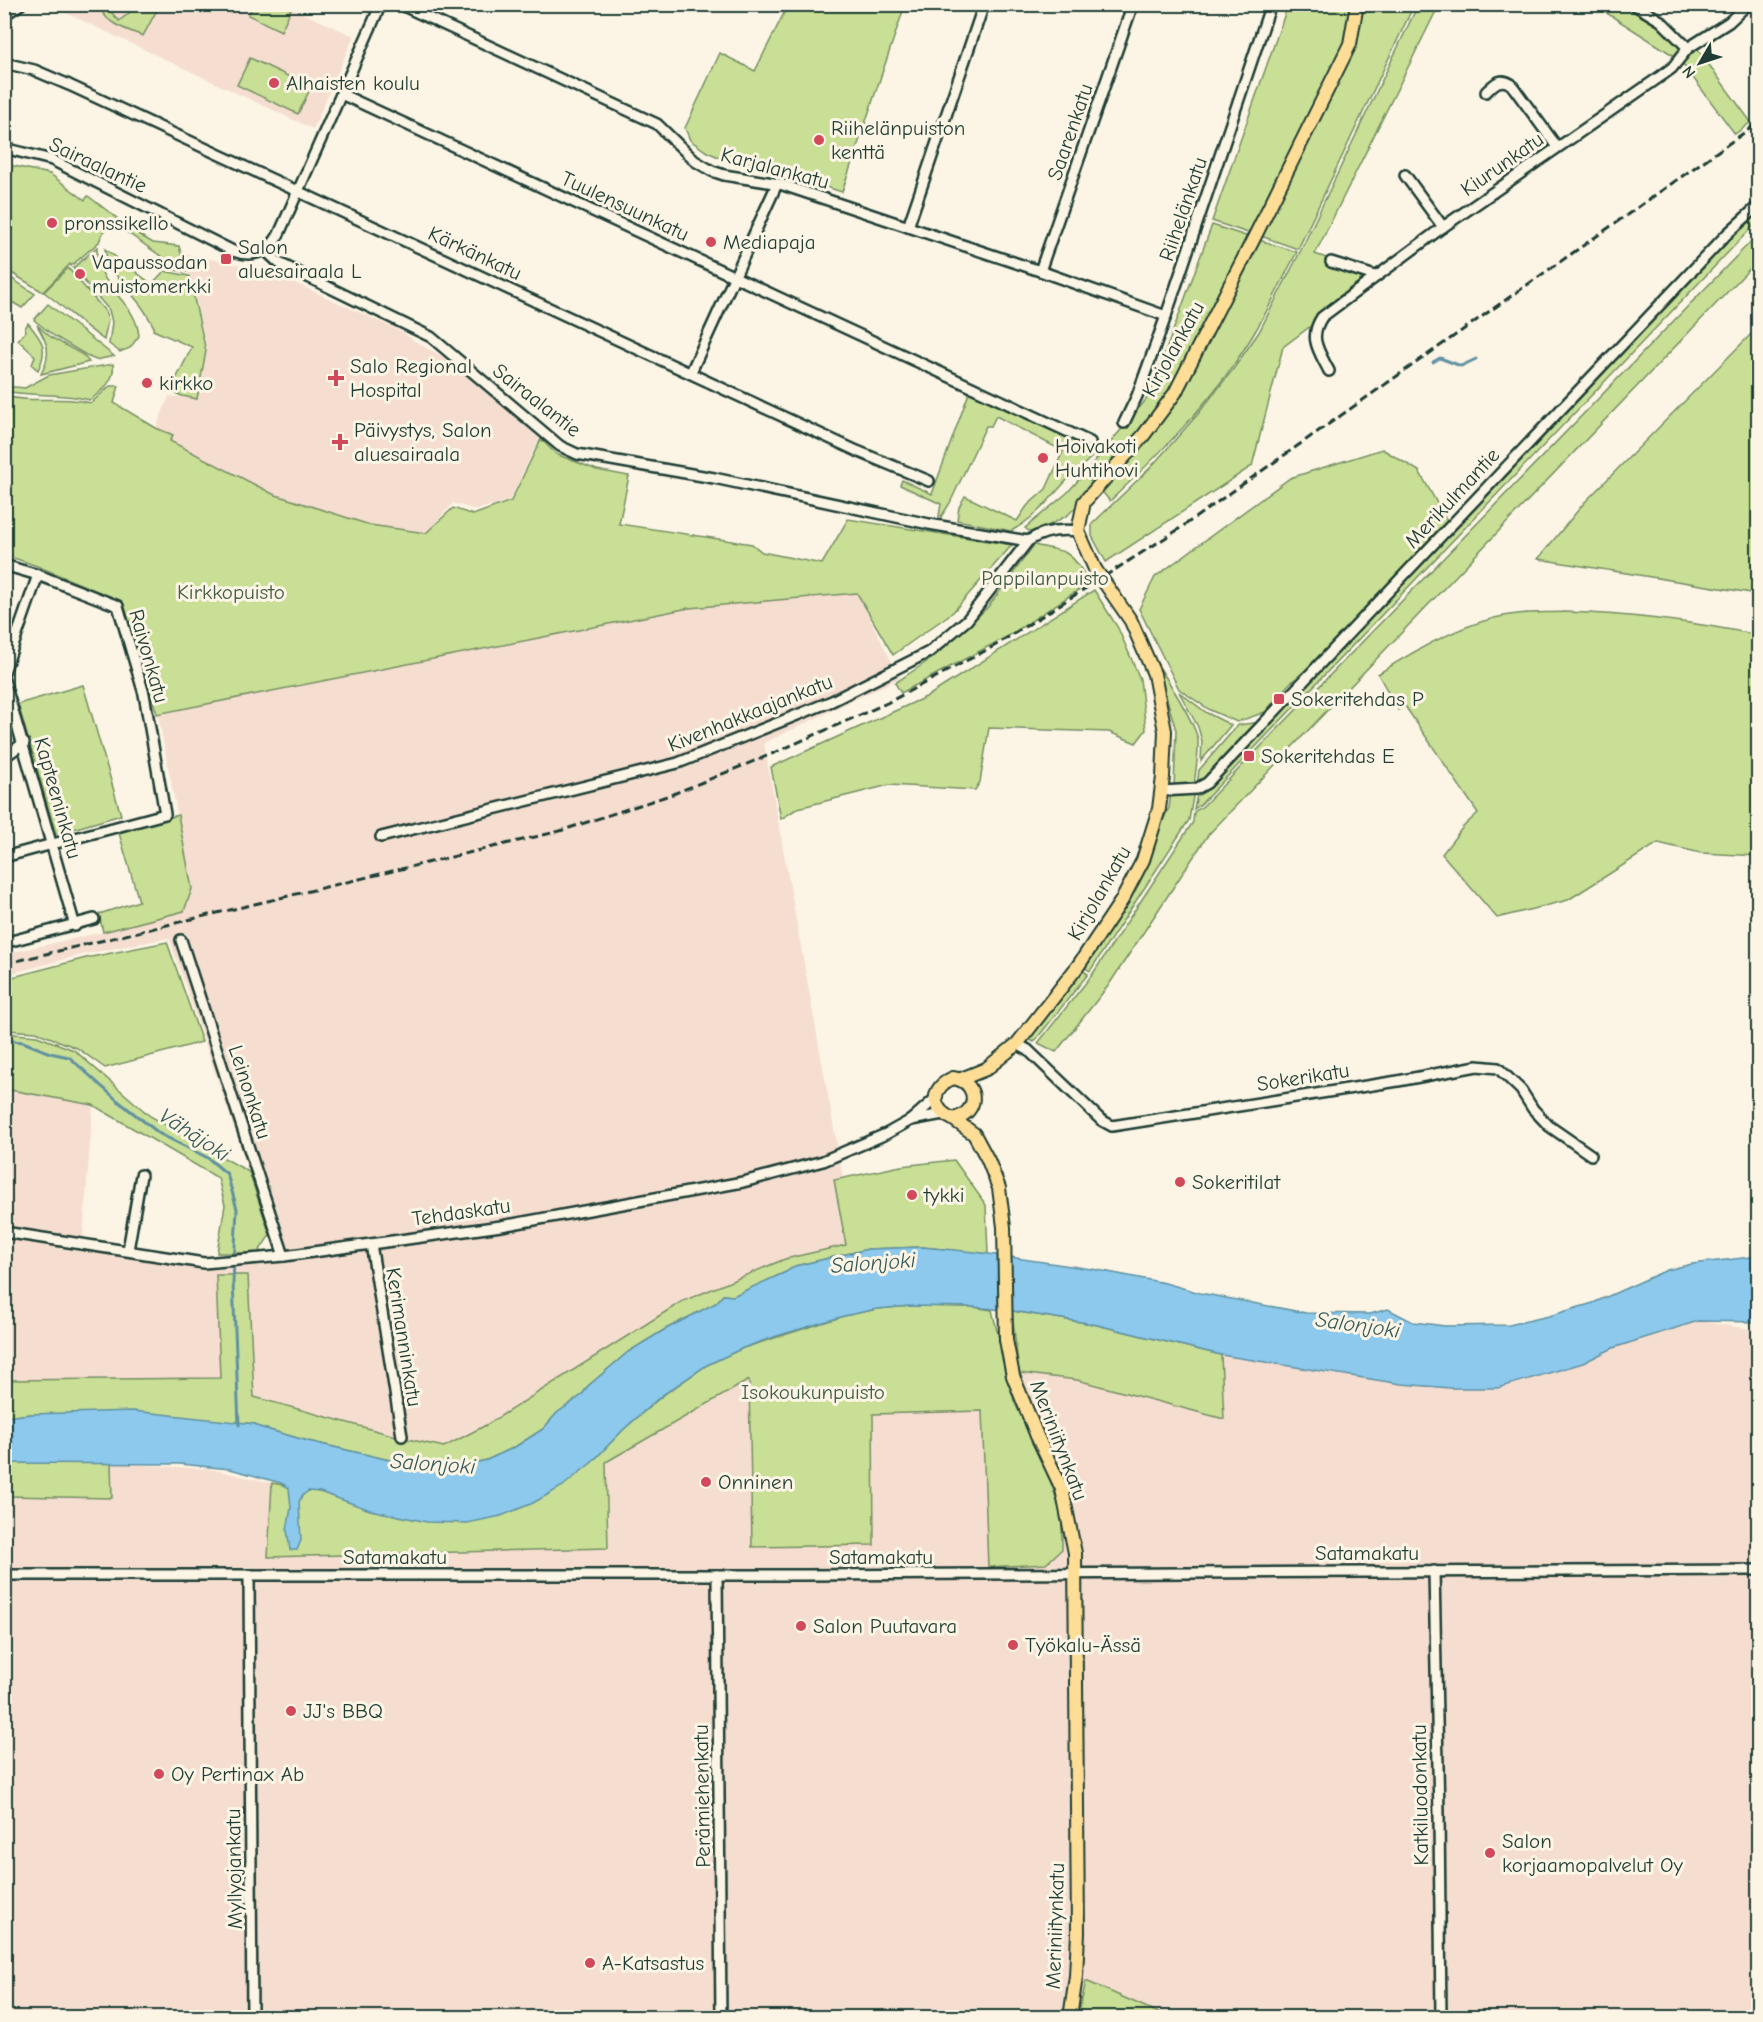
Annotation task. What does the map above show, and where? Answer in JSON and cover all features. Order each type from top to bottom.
[{"type":"main road","name":"Kirjolankatu","points":[[961,1079],[986,1070],[1017,1044],[1078,966],[1122,900],[1143,860],[1159,809],[1162,791],[1164,731],[1158,692],[1154,674],[1111,592],[1095,569],[1078,531],[1084,502],[1143,436],[1175,393],[1350,44],[1357,4]]},
{"type":"main road","name":"Kirjolankatu","points":[[972,1100],[986,1070]]},
{"type":"main road","points":[[953,1078],[961,1079],[968,1084],[972,1100],[963,1115],[948,1117],[936,1106],[936,1098],[945,1082],[953,1078]]},
{"type":"main road","name":"Meriniitynkatu","points":[[972,1100],[974,1134],[999,1188],[1004,1227],[1006,1340],[1013,1376],[1037,1436],[1062,1489],[1075,1553],[1078,1933],[1076,1976],[1070,2018]]},
{"type":"main road","name":"Meriniitynkatu","points":[[948,1117],[974,1134]]},
{"type":"street","points":[[4,15],[21,4]]},
{"type":"street","points":[[265,250],[276,239],[381,4]]},
{"type":"street","name":"Karjalankatu","points":[[399,4],[657,124],[688,156],[712,171],[777,184],[908,226],[1166,316]]},
{"type":"street","points":[[908,226],[984,4]]},
{"type":"street","name":"Saarenkatu","points":[[1040,272],[1133,4]]},
{"type":"street","name":"Riihelänkatu","points":[[1124,423],[1137,396],[1166,316],[1271,4]]},
{"type":"street","points":[[1633,4],[1661,21],[1688,48]]},
{"type":"street","name":"Kiurunkatu","points":[[1329,371],[1315,340],[1315,329],[1322,317],[1443,227],[1672,68],[1688,48],[1729,22],[1748,4]]},
{"type":"street","name":"Kärkänkatu","points":[[4,63],[34,70],[69,85],[857,451],[929,481]]},
{"type":"street","points":[[1485,92],[1501,81],[1511,84],[1557,147]]},
{"type":"street","name":"Tuulensuunkatu","points":[[341,94],[1090,442]]},
{"type":"street","name":"Sairaalantie","points":[[4,148],[52,160],[233,251],[254,255],[265,250],[279,263],[431,337],[560,446],[577,454],[714,478],[929,524],[1028,541]]},
{"type":"street","points":[[1405,175],[1443,227]]},
{"type":"street","points":[[691,372],[777,184]]},
{"type":"street","name":"Merikulmantie","points":[[1162,791],[1196,789],[1207,783],[1727,234],[1758,206]]},
{"type":"street","points":[[1331,262],[1375,276]]},
{"type":"street","points":[[1028,541],[1056,531],[1078,531]]},
{"type":"street","name":"Kivenhakkaajankatu","points":[[381,837],[678,763],[832,701],[929,652],[967,620],[1028,541]]},
{"type":"street","name":"Raivonkatu","points":[[4,565],[38,575],[118,606],[135,662],[165,814],[53,844]]},
{"type":"street","points":[[4,672],[38,575]]},
{"type":"street","name":"Kapteeninkatu","points":[[4,680],[75,926]]},
{"type":"street","points":[[4,756],[24,743]]},
{"type":"street","points":[[4,857],[53,844]]},
{"type":"street","points":[[4,943],[94,920]]},
{"type":"street","name":"Leinonkatu","points":[[181,940],[284,1256]]},
{"type":"street","name":"Sokerikatu","points":[[1017,1044],[1028,1050],[1101,1120],[1112,1126],[1398,1081],[1477,1066],[1498,1068],[1521,1090],[1533,1109],[1549,1126],[1591,1155]]},
{"type":"street","name":"Tehdaskatu","points":[[4,1232],[204,1263],[284,1256],[501,1226],[743,1182],[823,1161],[886,1134],[911,1120],[936,1098]]},
{"type":"street","name":"Tehdaskatu","points":[[911,1120],[948,1117]]},
{"type":"street","points":[[128,1250],[141,1175]]},
{"type":"street","name":"Kerimanninkatu","points":[[371,1244],[402,1436]]},
{"type":"street","name":"Satamakatu","points":[[4,1575],[717,1575],[1758,1570]]},
{"type":"street","name":"Katkiluodonkatu","points":[[1434,1571],[1441,2018]]},
{"type":"street","name":"Perämiehenkatu","points":[[717,1575],[721,2018]]},
{"type":"street","name":"Myllyojankatu","points":[[249,1576],[252,2018]]},
{"type":"shaded area","name":"Alhaisten koulu","points":[[49,5],[284,5],[354,36],[313,129]]},
{"type":"shaded area","name":"Salo Regional Hospital","points":[[182,253],[269,271],[400,331],[449,360],[540,437],[510,500],[476,510],[453,503],[427,533],[370,525],[273,494],[170,441],[156,428],[169,396],[198,399],[207,350],[194,292]]},
{"type":"shaded area","points":[[857,593],[900,678],[764,743],[843,1178],[835,1180],[847,1245],[785,1259],[681,1302],[488,1424],[444,1447],[403,1438],[244,1394],[221,1378],[5,1380],[5,1089],[93,1105],[83,1238],[216,1258],[276,1251],[169,938],[85,954],[5,975],[5,954],[184,911],[192,889],[158,715],[177,709],[689,608]]},
{"type":"shaded area","points":[[1698,1321],[1758,1330],[1758,2017],[1168,2017],[1087,1981],[1078,2018],[5,2018],[5,1496],[112,1498],[111,1463],[210,1469],[272,1483],[268,1557],[608,1548],[606,1462],[749,1380],[873,1413],[982,1410],[987,1538],[1062,1517],[1050,1479],[1014,1401],[1006,1373],[1077,1380],[1224,1418],[1221,1355],[1401,1384],[1450,1388],[1498,1388],[1583,1363],[1613,1348]]},
{"type":"green space","points":[[100,5],[105,5],[119,21],[139,5],[159,6],[143,36],[105,17]]},
{"type":"green space","points":[[253,5],[281,5],[291,9],[281,31],[248,15]]},
{"type":"green space","points":[[788,5],[905,5],[842,192],[783,173],[726,160],[707,152],[690,140],[685,128],[720,53],[755,71]]},
{"type":"green space","points":[[1288,5],[1357,5],[1348,43],[1254,235],[1212,221]]},
{"type":"green space","points":[[1360,5],[1414,5],[1298,249],[1258,235],[1351,45]]},
{"type":"green space","points":[[1418,5],[1439,5],[1315,254],[1377,276],[1283,347],[1252,466],[1106,562],[1092,536],[1092,524],[1150,468],[1198,414],[1259,332],[1301,250]]},
{"type":"green space","points":[[1594,5],[1631,5],[1661,21],[1683,52],[1676,57]]},
{"type":"green space","points":[[1696,47],[1751,122],[1735,134],[1679,59]]},
{"type":"green space","points":[[250,58],[311,87],[298,114],[237,85]]},
{"type":"green space","points":[[5,164],[50,174],[85,200],[88,196],[117,218],[102,234],[99,242],[71,266],[70,264],[43,292],[5,269]]},
{"type":"green space","points":[[1758,211],[1758,221],[1194,809],[1198,790],[1729,237]]},
{"type":"green space","points":[[123,225],[153,243],[179,246],[186,272],[165,268],[169,262],[121,228]]},
{"type":"green space","points":[[1212,225],[1252,238],[1174,392],[1096,485],[1085,473],[1149,396]]},
{"type":"green space","points":[[1758,234],[1758,260],[1208,835],[1108,986],[1056,1052],[1038,1043],[1092,975],[1193,822],[1194,812],[1203,806]]},
{"type":"green space","points":[[1256,239],[1297,252],[1261,321],[1241,354],[1208,399],[1150,462],[1110,501],[1098,487],[1146,436]]},
{"type":"green space","points":[[97,247],[102,273],[131,312],[139,336],[130,348],[120,352],[109,344],[112,322],[109,310],[73,268]]},
{"type":"green space","points":[[105,249],[152,284],[164,271],[189,276],[206,351],[197,399],[170,391],[192,347],[153,330],[154,327],[144,310],[111,266]]},
{"type":"green space","points":[[68,268],[105,311],[108,320],[104,340],[44,292]]},
{"type":"green space","points":[[5,274],[35,294],[22,308],[5,298]]},
{"type":"green space","points":[[48,304],[114,356],[96,360],[54,336],[34,320]]},
{"type":"green space","points":[[28,323],[42,345],[43,356],[38,370],[32,365],[35,356],[18,340],[26,331]]},
{"type":"green space","points":[[37,325],[52,338],[83,355],[89,362],[41,374],[47,360],[47,349]]},
{"type":"green space","points":[[1758,327],[1758,594],[1538,559],[1584,503]]},
{"type":"green space","points":[[113,364],[110,380],[90,400],[5,391],[5,386],[25,388],[49,375]]},
{"type":"green space","name":"Kirkkopuisto","points":[[110,386],[119,386],[114,403],[156,428],[173,435],[170,441],[273,494],[370,525],[426,533],[453,508],[473,515],[511,501],[541,439],[556,454],[597,470],[629,476],[619,524],[752,544],[762,552],[822,564],[848,519],[1012,545],[953,612],[893,655],[857,593],[689,608],[157,714],[121,601],[5,555],[5,396],[91,403]]},
{"type":"green space","points":[[970,390],[1090,445],[1097,452],[1034,515],[1011,531],[957,520],[959,507],[965,496],[1017,521],[1027,506],[1046,489],[1063,451],[996,416],[991,426],[986,426],[950,503],[941,517],[939,516],[941,504],[900,485],[902,480],[932,494]]},
{"type":"green space","points":[[1382,449],[1419,471],[1447,521],[1321,657],[1289,684],[1265,712],[1237,722],[1210,710],[1179,689],[1139,609],[1155,577],[1290,478]]},
{"type":"green space","points":[[1084,474],[1095,487],[1068,515],[1033,534],[1025,528],[1067,493]]},
{"type":"green space","name":"Pappilanpuisto","points":[[1034,545],[1066,553],[1077,563],[1089,583],[1010,635],[901,693],[895,683],[934,657],[988,607]]},
{"type":"green space","points":[[1094,590],[1118,628],[1140,679],[1146,730],[1136,743],[1109,732],[989,728],[980,782],[975,790],[889,785],[798,808],[781,819],[771,767],[928,696]]},
{"type":"green space","points":[[1565,612],[1662,619],[1758,635],[1758,856],[1701,853],[1658,843],[1568,900],[1497,918],[1442,854],[1463,827],[1478,813],[1405,706],[1398,710],[1378,674],[1424,647],[1475,624],[1516,614]]},
{"type":"green space","points":[[1156,662],[1196,732],[1198,746],[1194,787],[1174,788],[1176,730]]},
{"type":"green space","points":[[83,685],[121,815],[56,834],[18,704]]},
{"type":"green space","points":[[1179,692],[1207,713],[1231,725],[1201,761],[1202,741],[1198,727]]},
{"type":"green space","points":[[1261,722],[1197,786],[1199,770],[1238,725]]},
{"type":"green space","points":[[1194,791],[1189,820],[1090,971],[1081,965],[1133,880],[1169,808],[1171,793]]},
{"type":"green space","points":[[178,815],[192,889],[184,911],[103,932],[99,914],[139,901],[119,833]]},
{"type":"green space","points":[[167,942],[202,1042],[105,1068],[77,1048],[36,1032],[5,1030],[5,979],[86,958]]},
{"type":"green space","points":[[1078,968],[1088,974],[1034,1042],[1019,1034]]},
{"type":"green space","points":[[5,1033],[37,1036],[74,1050],[150,1116],[249,1172],[270,1235],[258,1253],[217,1253],[225,1205],[218,1178],[93,1105],[5,1089]]},
{"type":"green space","points":[[954,1160],[986,1205],[988,1254],[922,1247],[868,1249],[795,1266],[733,1296],[723,1295],[716,1303],[628,1352],[588,1386],[582,1395],[557,1413],[543,1429],[515,1447],[487,1460],[461,1466],[415,1466],[308,1441],[245,1423],[32,1414],[5,1417],[4,1380],[220,1378],[216,1275],[248,1275],[254,1397],[444,1447],[488,1424],[681,1302],[785,1259],[846,1245],[834,1180],[901,1166]]},
{"type":"green space","name":"Isokoukunpuisto","points":[[910,1306],[973,1307],[992,1310],[1014,1401],[1050,1479],[1062,1517],[1062,1549],[1046,1564],[988,1567],[982,1411],[873,1414],[874,1545],[752,1547],[749,1380],[606,1462],[608,1548],[268,1557],[272,1483],[337,1497],[591,1463],[623,1430],[662,1396],[707,1365],[743,1348],[844,1316],[877,1309]]},
{"type":"green space","points":[[1012,1311],[1093,1324],[1221,1355],[1224,1419],[1077,1380],[1019,1373]]},
{"type":"green space","points":[[5,1463],[111,1463],[112,1498],[5,1496]]},
{"type":"green space","points":[[1086,1981],[1168,2017],[1078,2017]]},
{"type":"water","name":"Salonjoki","points":[[922,1247],[975,1252],[1098,1270],[1165,1283],[1200,1293],[1306,1313],[1370,1314],[1388,1309],[1413,1322],[1445,1326],[1509,1325],[1549,1316],[1593,1303],[1667,1270],[1692,1264],[1751,1257],[1758,1259],[1758,1322],[1698,1321],[1613,1348],[1583,1363],[1498,1388],[1450,1388],[1401,1384],[1221,1355],[1093,1324],[1013,1311],[973,1307],[910,1306],[877,1309],[844,1316],[777,1336],[743,1348],[707,1365],[661,1396],[591,1463],[563,1486],[533,1503],[501,1516],[467,1523],[427,1522],[370,1510],[320,1492],[308,1491],[299,1502],[301,1540],[297,1550],[290,1550],[287,1530],[291,1508],[289,1488],[281,1483],[230,1469],[180,1464],[5,1463],[4,1417],[133,1411],[255,1424],[308,1441],[415,1466],[461,1466],[487,1460],[515,1447],[543,1429],[557,1413],[582,1395],[588,1386],[628,1352],[716,1303],[723,1295],[733,1296],[795,1266],[868,1249]]},
{"type":"waterway","points":[[1433,362],[1440,358],[1461,366],[1476,359]]},
{"type":"waterway","name":"Vähäjoki","points":[[4,1040],[23,1042],[50,1053],[69,1057],[118,1101],[160,1134],[208,1158],[227,1174],[237,1209],[233,1282],[239,1425]]},
{"type":"railway","points":[[4,964],[560,831],[673,794],[887,703],[996,645],[1176,531],[1758,123]]},
{"type":"place","name":"Alhaisten koulu","points":[[274,83]]},
{"type":"place","name":"Riihelänpuiston kenttä","points":[[819,140]]},
{"type":"place","name":"pronssikello","points":[[52,223]]},
{"type":"place","name":"Mediapaja","points":[[711,242]]},
{"type":"place","name":"Salon aluesairaala L","points":[[226,259]]},
{"type":"place","name":"Vapaussodan muistomerkki","points":[[80,274]]},
{"type":"place","name":"Salo Regional Hospital","points":[[336,378]]},
{"type":"place","name":"kirkko","points":[[147,383]]},
{"type":"place","name":"Päivystys, Salon aluesairaala","points":[[340,442]]},
{"type":"place","name":"Hoivakoti Huhtihovi","points":[[1043,458]]},
{"type":"place","name":"Sokeritehdas P","points":[[1279,699]]},
{"type":"place","name":"Sokeritehdas E","points":[[1249,756]]},
{"type":"place","name":"Sokeritilat","points":[[1180,1182]]},
{"type":"place","name":"tykki","points":[[912,1195]]},
{"type":"place","name":"Onninen","points":[[706,1482]]},
{"type":"place","name":"Salon Puutavara","points":[[801,1626]]},
{"type":"place","name":"Työkalu-Ässä","points":[[1013,1645]]},
{"type":"place","name":"JJ's BBQ","points":[[291,1711]]},
{"type":"place","name":"Oy Pertinax Ab","points":[[159,1774]]},
{"type":"place","name":"Salon korjaamopalvelut Oy","points":[[1490,1853]]},
{"type":"place","name":"A-Katsastus","points":[[590,1963]]}]
